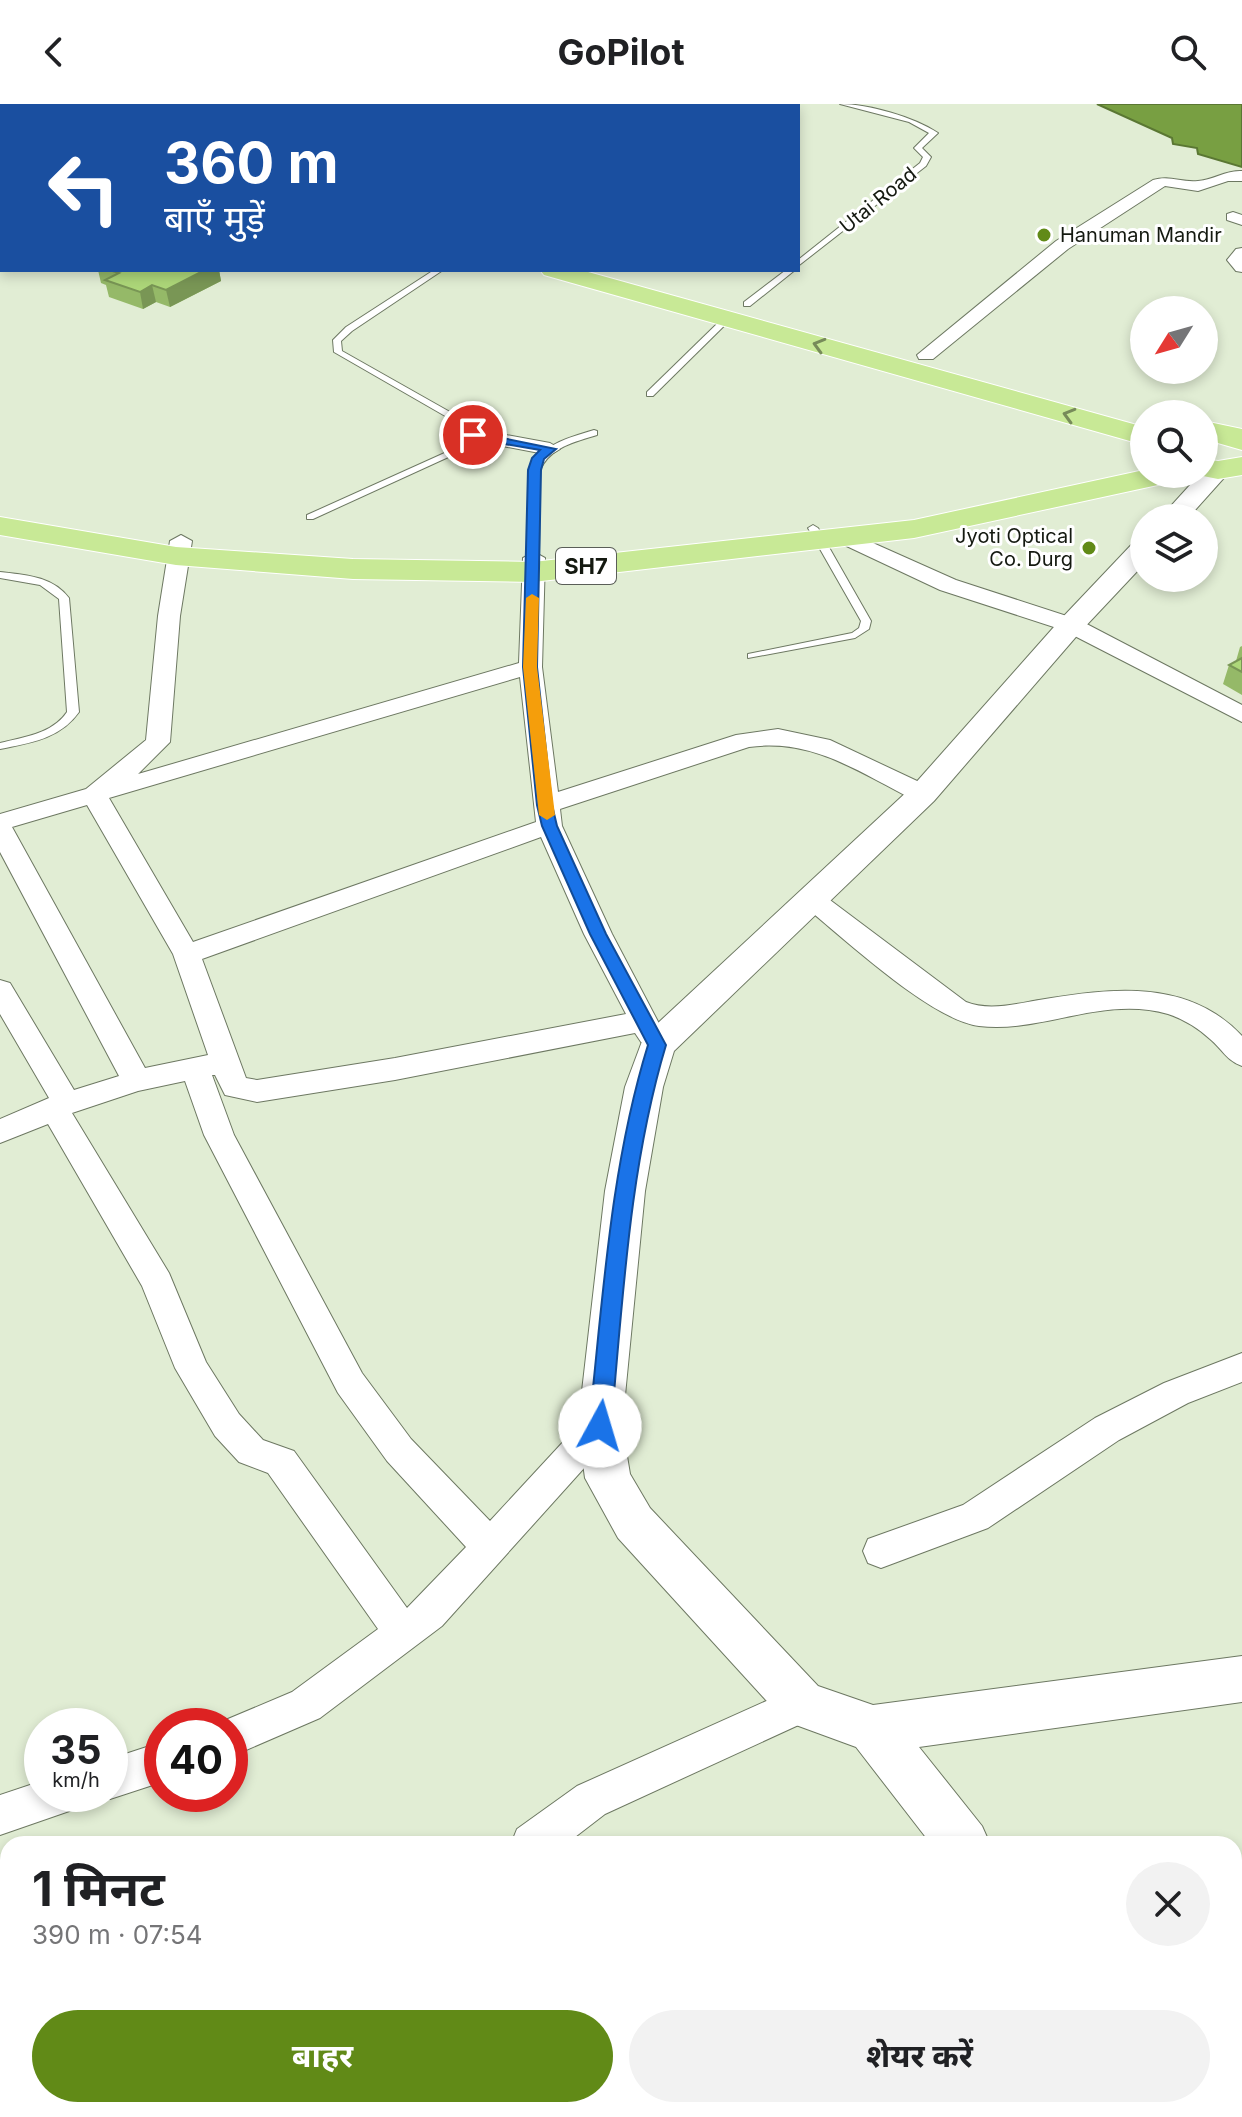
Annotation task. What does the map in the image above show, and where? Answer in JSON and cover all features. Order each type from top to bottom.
[{"type":"main road","points":[[564,272],[926,355],[1130,412]]},
{"type":"main road","points":[[631,272],[737,311],[1130,432]]},
{"type":"main road","name":"SH7","points":[[826,535],[1130,464]]},
{"type":"main road","name":"SH7","points":[[0,526],[353,569],[534,565],[914,529],[1130,482]]},
{"type":"main road","name":"SH7","points":[[0,511],[179,548]]},
{"type":"street","points":[[926,355],[1062,245],[1159,183],[1170,180],[1201,186],[1225,176],[1242,176]]},
{"type":"street","points":[[1242,253],[1236,260],[1242,267]]},
{"type":"street","points":[[473,435],[550,449]]},
{"type":"street","points":[[1186,504],[1221,468]]},
{"type":"street","points":[[826,535],[948,585],[1071,625],[1242,715]]},
{"type":"street","points":[[94,795],[158,742],[179,548]]},
{"type":"street","points":[[210,1065],[235,1087],[257,1091],[650,1033],[813,900],[923,794],[1071,625],[1130,563]]},
{"type":"street","points":[[534,565],[530,667],[547,815],[598,934],[650,1033],[644,1087],[625,1191],[600,1426],[608,1478],[634,1523],[802,1704],[873,1729],[1242,1679]]},
{"type":"street","points":[[137,1081],[0,825],[530,667]]},
{"type":"street","points":[[187,954],[466,853],[547,815],[745,740],[767,736],[791,737],[816,744],[923,794]]},
{"type":"street","points":[[94,795],[187,954],[210,1065],[219,1135],[350,1383],[399,1450],[490,1547]]},
{"type":"street","points":[[813,900],[944,1002],[968,1016],[993,1018],[1075,1004],[1158,1000],[1174,1004],[1205,1021],[1230,1039],[1242,1055]]},
{"type":"street","points":[[0,990],[157,1282],[192,1368],[227,1425],[251,1451],[281,1462],[403,1633]]},
{"type":"street","points":[[0,1132],[61,1106],[137,1081],[210,1065]]},
{"type":"street","points":[[881,1551],[975,1517],[1107,1429],[1176,1393],[1242,1367]]},
{"type":"street","points":[[248,1730],[306,1705],[429,1614],[600,1426]]},
{"type":"street","points":[[543,1836],[591,1800],[802,1704]]},
{"type":"street","points":[[873,1729],[958,1836]]},
{"type":"street","points":[[0,1815],[24,1807]]},
{"type":"lane","name":"Utai Road","points":[[800,262],[923,164],[927,157],[918,148],[934,133],[911,121],[843,104]]},
{"type":"lane","points":[[310,517],[474,443],[470,427],[338,352],[337,340],[349,329],[436,272]]},
{"type":"lane","points":[[650,394],[737,311],[788,272]]},
{"type":"lane","points":[[534,565],[535,470],[538,458],[550,449],[594,433]]},
{"type":"lane","points":[[752,656],[855,635],[864,629],[866,621],[826,535]]},
{"type":"lane","points":[[0,575],[43,581],[58,589],[64,598],[73,712],[68,721],[56,729],[0,746]]},
{"type":"shaded area","points":[[1097,104],[1242,104],[1242,167],[1198,154],[1197,148],[1173,144],[1172,138]]},
{"type":"building","points":[[116,272],[201,272],[166,290],[152,285],[140,292],[105,280],[119,273]]},
{"type":"building","points":[[1242,658],[1242,672],[1229,665]]},
{"type":"slow traffic","points":[[532,598],[530,667],[547,815]]},
{"type":"place","name":"Hanuman Mandir","points":[[1044,235]]},
{"type":"place","name":"Jyoti Optical Co. Durg","points":[[1089,548]]},
{"type":"route","points":[[473,435],[550,449],[538,458],[535,470],[530,667],[545,805],[549,826],[598,934],[657,1045],[644,1087],[625,1191],[600,1426]]}]
